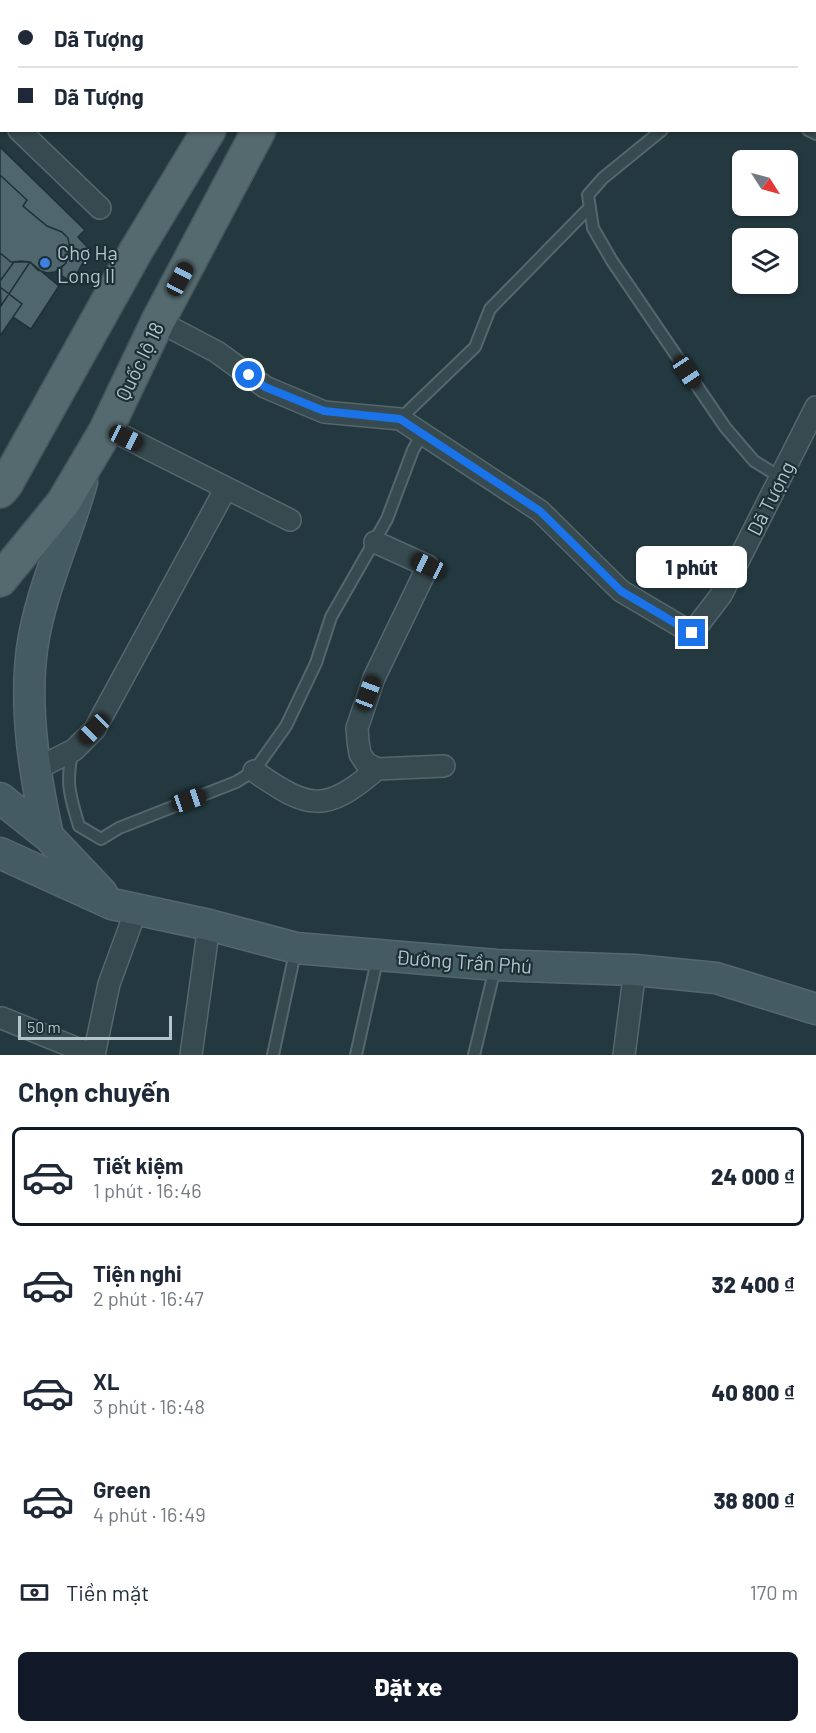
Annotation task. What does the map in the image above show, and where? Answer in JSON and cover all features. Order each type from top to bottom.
[{"type":"main road","points":[[2,487],[137,249],[208,132]]},
{"type":"main road","name":"Quốc lộ 18","points":[[0,580],[63,503],[87,462],[158,321],[258,132]]},
{"type":"main road","points":[[48,836],[37,786],[30,714],[29,682],[32,647],[47,585],[65,538],[87,462]]},
{"type":"main road","points":[[0,798],[48,836],[124,907]]},
{"type":"main road","name":"Đường Trần Phú","points":[[0,853],[124,907],[209,925],[297,948],[496,965],[635,970],[716,978],[816,1008]]},
{"type":"street","points":[[21,132],[100,208]]},
{"type":"street","points":[[158,321],[217,352],[265,387],[324,411],[400,419]]},
{"type":"street","name":"Dã Tượng","points":[[400,419],[540,511],[621,591],[692,633],[721,595],[816,407]]},
{"type":"street","points":[[106,428],[290,520]]},
{"type":"street","points":[[36,769],[74,750],[94,729],[226,488]]},
{"type":"street","points":[[375,542],[428,566],[374,678],[357,728],[360,754],[366,763],[377,769],[444,766]]},
{"type":"street","points":[[254,771],[304,801],[335,799],[358,786],[377,769]]},
{"type":"street","points":[[2,1018],[94,1055],[124,907]]},
{"type":"street","points":[[191,1055],[209,925]]},
{"type":"street","points":[[624,1055],[635,970]]},
{"type":"lane","points":[[660,132],[603,178],[588,195],[593,228],[612,261],[725,427],[754,461],[780,477]]},
{"type":"lane","points":[[400,419],[475,347],[490,309],[589,208]]},
{"type":"lane","points":[[74,750],[67,771],[79,826],[100,839],[119,828],[236,782],[254,771],[285,726],[316,663],[331,618],[387,519],[413,450],[422,435]]},
{"type":"lane","points":[[273,1055],[297,948]]},
{"type":"lane","points":[[356,1055],[378,955]]},
{"type":"lane","points":[[474,1055],[496,965]]},
{"type":"building","points":[[0,147],[85,230],[78,237],[90,250],[72,282],[55,272],[66,263],[70,249],[68,238],[62,232],[47,226],[23,206],[27,200],[0,175]]},
{"type":"building","points":[[0,175],[27,200],[23,206],[47,226],[62,232],[68,238],[70,249],[66,263],[55,272],[47,273],[38,270],[30,262],[11,262],[0,253]]},
{"type":"building","points":[[0,253],[11,262],[30,262],[59,286],[31,329],[13,317],[22,304],[0,287]]},
{"type":"building","points":[[14,262],[30,262],[1,306],[0,281]]},
{"type":"building","points":[[0,287],[22,304],[0,336]]},
{"type":"place","name":"Chợ Hạ Long II","points":[[45,263]]},
{"type":"route","points":[[249,375],[265,387],[324,411],[400,419],[540,511],[621,591],[692,633]]}]
